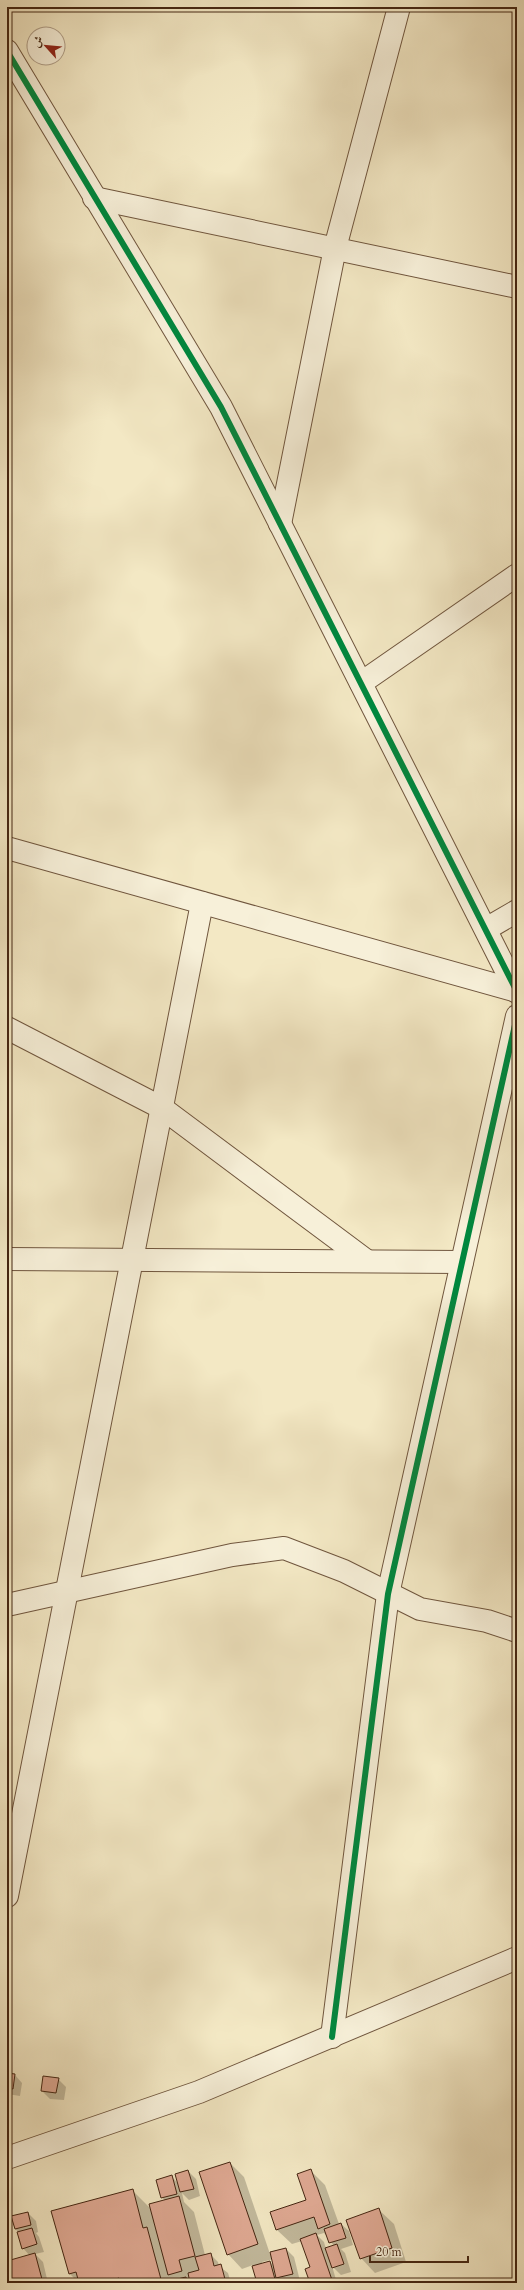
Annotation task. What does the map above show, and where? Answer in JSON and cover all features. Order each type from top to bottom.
[{"type":"street","points":[[280,524],[335,248],[399,7]]},
{"type":"street","points":[[7,50],[94,198],[221,407],[517,991]]},
{"type":"street","points":[[94,198],[517,287]]},
{"type":"street","points":[[360,683],[517,575]]},
{"type":"street","points":[[7,848],[517,991]]},
{"type":"street","points":[[7,1896],[202,903]]},
{"type":"street","points":[[486,929],[517,911]]},
{"type":"street","points":[[332,2037],[388,1594],[517,1016]]},
{"type":"street","points":[[7,1028],[162,1108],[367,1261]]},
{"type":"street","points":[[7,1259],[462,1262]]},
{"type":"street","points":[[7,1605],[232,1555],[284,1548],[344,1571],[420,1609],[487,1621],[517,1631]]},
{"type":"street","points":[[7,2158],[199,2092],[517,1958]]},
{"type":"building","points":[[7,2073],[15,2074],[13,2089],[7,2088]]},
{"type":"building","points":[[43,2076],[59,2078],[56,2093],[41,2091]]},
{"type":"building","points":[[230,2162],[258,2244],[227,2255],[199,2172]]},
{"type":"building","points":[[311,2169],[330,2224],[318,2229],[314,2217],[276,2230],[270,2212],[306,2200],[297,2174]]},
{"type":"building","points":[[188,2170],[194,2189],[180,2192],[175,2174]]},
{"type":"building","points":[[172,2175],[177,2194],[161,2198],[156,2180]]},
{"type":"building","points":[[133,2189],[143,2228],[147,2227],[162,2283],[120,2283],[119,2278],[102,2283],[79,2283],[76,2272],[69,2274],[51,2211]]},
{"type":"building","points":[[179,2196],[195,2256],[179,2260],[182,2271],[168,2275],[149,2204]]},
{"type":"building","points":[[379,2208],[392,2248],[360,2259],[346,2220]]},
{"type":"building","points":[[28,2212],[31,2225],[15,2229],[11,2216]]},
{"type":"building","points":[[341,2223],[346,2238],[329,2243],[324,2229]]},
{"type":"building","points":[[32,2228],[37,2244],[22,2249],[17,2232]]},
{"type":"building","points":[[316,2233],[332,2280],[324,2283],[310,2283],[305,2269],[310,2267],[300,2239]]},
{"type":"building","points":[[337,2244],[344,2264],[332,2268],[325,2248]]},
{"type":"building","points":[[286,2248],[293,2274],[276,2278],[270,2252]]},
{"type":"building","points":[[35,2253],[43,2283],[9,2283],[7,2261]]},
{"type":"building","points":[[211,2253],[214,2266],[221,2264],[226,2283],[190,2283],[188,2273],[199,2270],[195,2257]]},
{"type":"building","points":[[270,2261],[276,2283],[257,2283],[252,2266]]},
{"type":"building","points":[[186,2277],[187,2283],[174,2283],[173,2280]]},
{"type":"cycle path","points":[[7,51],[221,407],[517,992]]},
{"type":"cycle path","points":[[332,2037],[388,1594],[517,1016]]}]
